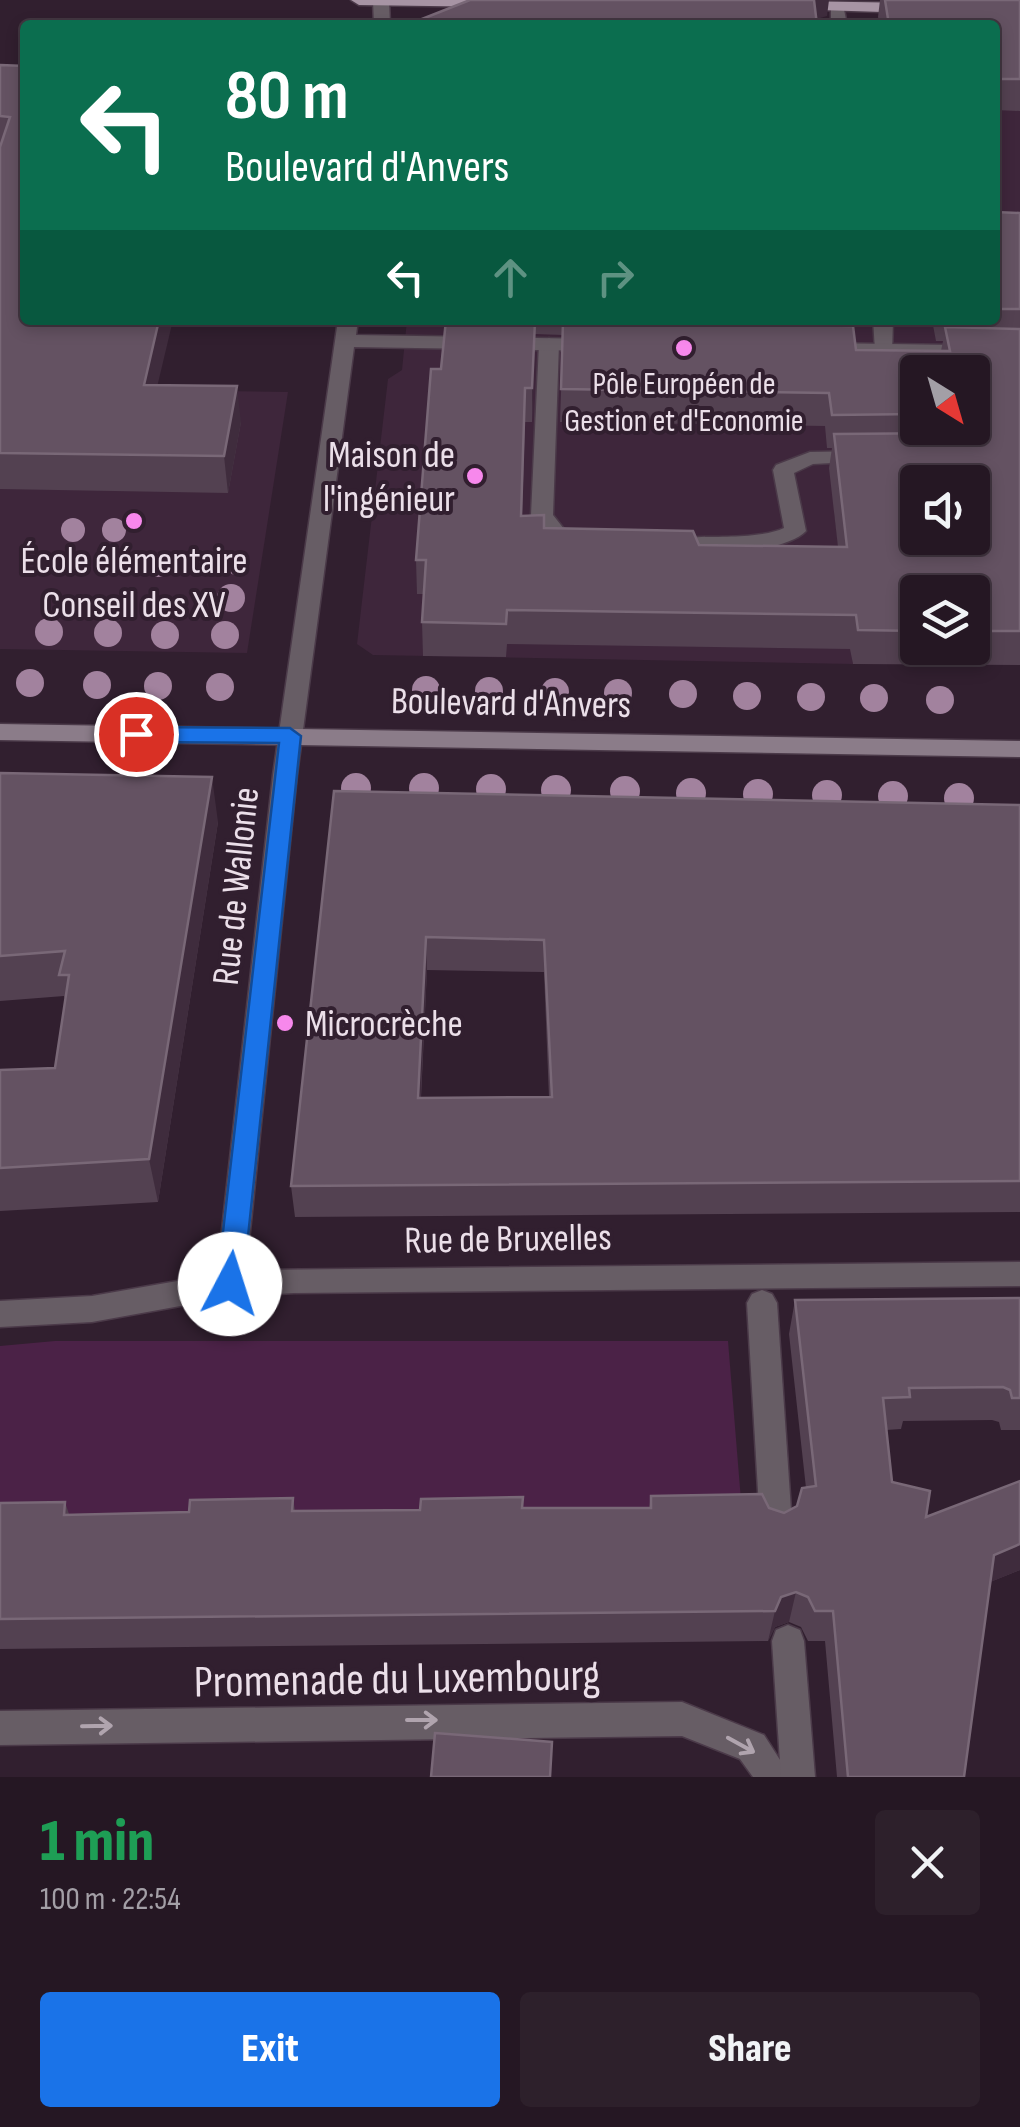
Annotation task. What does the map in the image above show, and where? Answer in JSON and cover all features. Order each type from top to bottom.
[{"type":"main road","points":[[359,0],[520,2]]},
{"type":"main road","points":[[778,6],[838,16],[928,8]]},
{"type":"main road","name":"Boulevard d'Anvers","points":[[0,732],[1020,749]]},
{"type":"street","points":[[884,325],[885,350]]},
{"type":"street","points":[[347,330],[608,346]]},
{"type":"street","name":"Rue de Wallonie","points":[[230,1284],[290,736],[347,330]]},
{"type":"street","points":[[549,344],[542,515],[552,533],[564,540],[604,541]]},
{"type":"street","points":[[806,349],[1020,352]]},
{"type":"street","points":[[643,542],[763,546],[795,531],[783,470],[810,458],[882,457]]},
{"type":"street","name":"Rue de Bruxelles","points":[[0,1314],[92,1308],[230,1284],[1020,1274]]},
{"type":"street","points":[[762,1303],[776,1525]]},
{"type":"street","points":[[788,1641],[798,1777]]},
{"type":"street","name":"Promenade du Luxembourg","points":[[0,1728],[682,1718],[752,1747],[774,1777]]},
{"type":"shaded area","name":"Pôle Européen de Gestion et d'Economie","points":[[1000,49],[1020,49],[1020,325],[955,355],[900,355],[900,445],[935,445],[955,465],[900,465],[900,488],[834,511],[853,664],[373,655],[357,644],[388,379],[402,370],[406,325],[1000,325]]},
{"type":"shaded area","name":"École élémentaire Conseil des XV","points":[[0,388],[288,392],[247,653],[0,649]]},
{"type":"shaded area","points":[[55,1341],[728,1341],[743,1525],[0,1534],[0,1346]]},
{"type":"building","points":[[470,0],[814,0],[816,20],[422,20]]},
{"type":"building","points":[[885,0],[1020,0],[1020,79],[1000,79],[1000,20],[888,20]]},
{"type":"building","points":[[0,65],[20,66],[20,325],[158,325],[144,385],[237,386],[224,456],[0,453],[0,147],[10,117],[0,116]]},
{"type":"building","points":[[1000,212],[1020,213],[1020,309],[1000,309]]},
{"type":"building","points":[[445,325],[535,325],[532,388],[525,388],[521,516],[544,515],[544,528],[693,531],[699,545],[847,547],[834,434],[900,433],[900,445],[990,445],[990,355],[900,355],[900,414],[832,415],[829,393],[561,389],[563,325],[853,326],[856,350],[950,351],[945,327],[1020,329],[1020,631],[990,631],[990,575],[900,575],[900,631],[858,630],[856,615],[507,610],[506,624],[422,622],[426,560],[416,560],[431,369],[441,369]]},
{"type":"building","points":[[0,773],[212,777],[149,1159],[0,1168],[0,1070],[55,1068],[69,975],[59,975],[65,951],[0,956]]},
{"type":"building","points":[[334,791],[1020,805],[1020,1181],[291,1186]],"holes":[[[426,937],[544,940],[552,1097],[418,1098]]]},
{"type":"building","points":[[1020,1298],[1020,1398],[1012,1398],[1010,1390],[1003,1387],[909,1388],[910,1397],[883,1398],[892,1482],[930,1491],[926,1517],[1020,1481],[1020,1544],[994,1555],[964,1777],[848,1777],[833,1611],[815,1611],[808,1597],[796,1592],[781,1597],[775,1611],[0,1619],[0,1503],[65,1502],[64,1515],[189,1512],[190,1500],[293,1498],[292,1511],[420,1510],[421,1499],[523,1497],[522,1508],[651,1508],[651,1496],[762,1494],[769,1508],[784,1513],[797,1506],[802,1488],[816,1486],[795,1300]]},
{"type":"building","points":[[435,1733],[552,1742],[550,1777],[431,1777]]},
{"type":"place","name":"Pôle Européen de Gestion et d'Economie","points":[[684,348]]},
{"type":"place","name":"Maison de l'ingénieur","points":[[475,476]]},
{"type":"place","name":"École élémentaire Conseil des XV","points":[[134,521]]},
{"type":"place","name":"Microcrèche","points":[[285,1023]]},
{"type":"route","points":[[136,734],[290,736],[230,1284]]}]
